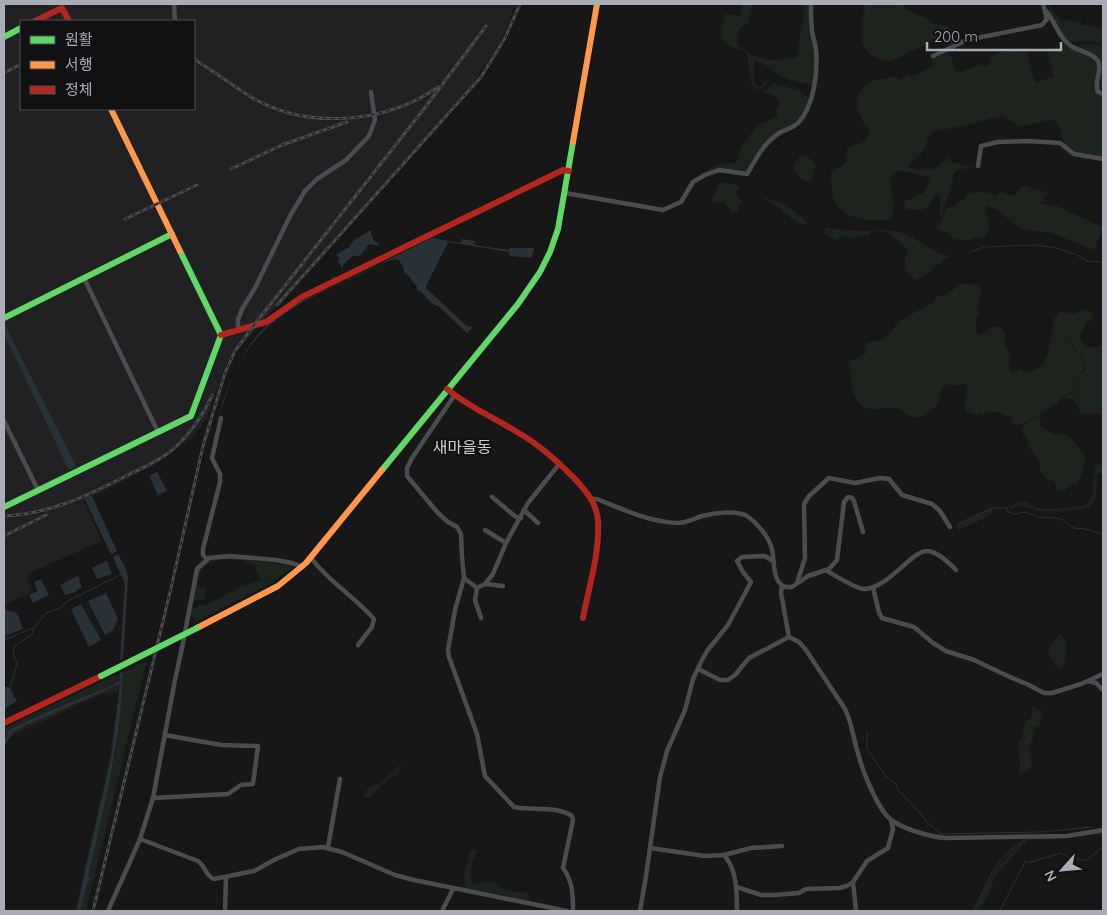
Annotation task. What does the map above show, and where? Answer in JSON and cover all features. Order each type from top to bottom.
[{"type":"street","points":[[174,4],[175,20]]},
{"type":"street","points":[[4,723],[278,586],[303,567],[311,558],[518,304],[539,274],[552,249],[565,193],[597,4]]},
{"type":"street","points":[[565,193],[663,210],[681,202],[693,182],[705,175],[719,170],[747,174],[760,152],[781,132],[794,127],[800,121],[808,106],[816,69],[811,4]]},
{"type":"street","points":[[933,56],[967,40],[1042,25],[1047,19],[1043,4]]},
{"type":"street","points":[[37,20],[61,6],[68,20]]},
{"type":"street","points":[[1044,10],[1049,14],[1070,45],[1094,56],[1097,60],[1100,70],[1096,88],[1103,94]]},
{"type":"street","points":[[4,37],[20,29]]},
{"type":"street","points":[[238,330],[238,320],[242,309],[255,288],[290,216],[305,192],[317,179],[346,160],[368,136],[375,120],[371,92]]},
{"type":"street","points":[[4,507],[191,416],[221,335],[111,110]]},
{"type":"street","points":[[978,166],[981,146],[998,142],[1060,143],[1074,154],[1103,159]]},
{"type":"street","points":[[221,335],[266,322],[310,293],[563,170],[569,171]]},
{"type":"street","points":[[4,318],[172,234]]},
{"type":"street","points":[[84,278],[158,432]]},
{"type":"street","points":[[447,389],[472,408],[530,439],[560,463],[592,499],[597,514],[597,534],[583,618]]},
{"type":"street","points":[[454,396],[412,458],[407,468],[407,476],[438,513],[460,530],[464,578],[455,610],[448,650],[477,734],[486,778],[514,808],[543,808],[567,813],[572,816],[573,820],[563,868],[570,878],[572,886],[573,911]]},
{"type":"street","points":[[207,559],[203,555],[203,549],[220,482],[220,474],[212,458],[221,418]]},
{"type":"street","points":[[4,421],[38,490]]},
{"type":"street","points":[[477,588],[485,584],[493,574],[528,502],[560,463]]},
{"type":"street","points":[[797,584],[805,558],[804,504],[809,496],[829,478],[855,483],[880,478],[889,479],[902,495],[936,507],[950,527]]},
{"type":"street","points":[[782,586],[788,588],[808,576],[832,567],[837,560],[844,502],[850,496],[854,500],[862,532]]},
{"type":"street","points":[[492,497],[516,517],[521,518]]},
{"type":"street","points":[[592,499],[597,499],[638,515],[673,523],[682,523],[700,516],[713,514],[745,515],[770,542],[774,572],[782,586],[781,593],[789,637]]},
{"type":"street","points":[[524,510],[538,523]]},
{"type":"street","points":[[485,530],[506,544]]},
{"type":"street","points":[[825,570],[858,588],[864,589],[873,587],[888,579],[909,562],[928,551],[937,555],[956,570]]},
{"type":"street","points":[[108,911],[140,838],[153,798],[195,576],[199,566],[207,559],[230,556],[276,560],[303,567]]},
{"type":"street","points":[[640,911],[662,766],[667,751],[685,710],[693,679],[708,651],[732,620],[751,582],[737,561],[742,557],[765,556],[773,561]]},
{"type":"street","points":[[311,558],[330,580],[374,619],[372,627],[358,644]]},
{"type":"street","points":[[464,578],[477,588]]},
{"type":"street","points":[[485,584],[502,586]]},
{"type":"street","points":[[873,587],[882,618],[914,627],[933,643],[949,652],[974,660],[1044,693],[1052,693],[1103,674]]},
{"type":"street","points":[[477,588],[475,600],[481,618]]},
{"type":"street","points":[[698,669],[720,680],[728,680],[749,658],[789,637]]},
{"type":"street","points":[[737,888],[761,895],[774,895],[799,893],[806,889],[847,886],[853,882],[867,861],[888,848],[893,829],[891,820],[879,803],[857,753],[850,718],[806,650],[789,637]]},
{"type":"street","points":[[1087,681],[1096,683],[1103,690]]},
{"type":"street","points":[[153,798],[228,794],[241,785],[253,784],[258,746],[221,745],[165,735]]},
{"type":"street","points":[[328,848],[340,778]]},
{"type":"street","points":[[891,820],[928,836],[946,838],[1057,836],[1103,830]]},
{"type":"street","points":[[140,838],[198,861],[212,878],[218,879],[254,871],[276,858],[299,849],[311,847],[328,848],[394,874],[452,889],[567,911]]},
{"type":"street","points":[[650,848],[705,856],[724,855],[752,848],[782,846]]},
{"type":"street","points":[[724,855],[730,862],[737,888],[736,911]]},
{"type":"street","points":[[225,911],[226,877]]},
{"type":"street","points":[[853,882],[856,911]]},
{"type":"street","points":[[443,909],[452,889]]},
{"type":"shaded area","points":[[4,4],[515,4],[500,42],[472,85],[329,244],[226,364],[207,418],[194,436],[154,465],[83,501],[102,541],[27,574],[31,592],[4,605]]},
{"type":"shaded area","points":[[742,4],[752,4],[748,24],[742,26],[738,32],[738,45],[752,55],[772,60],[797,58],[805,4],[809,4],[815,55],[812,85],[777,74],[762,63],[754,61],[756,86],[760,87],[768,81],[761,89],[755,89],[750,77],[746,52],[729,45],[721,36],[725,14],[741,16]]},
{"type":"shaded area","points":[[864,4],[904,4],[903,8],[932,21],[932,23],[946,26],[964,40],[952,46],[945,35],[894,60],[884,61],[878,59],[869,53],[863,43],[861,23],[865,11]]},
{"type":"shaded area","points":[[1047,4],[1062,23],[1067,20],[1081,22],[1081,25],[1103,28],[1103,42],[1068,41],[1053,20]]},
{"type":"shaded area","points":[[1085,44],[1098,45],[1103,48],[1103,92],[1097,87],[1100,63],[1078,47]]},
{"type":"shaded area","points":[[1065,45],[1087,55],[1095,61],[1097,74],[1095,84],[1103,95],[1103,158],[1075,153],[1067,147],[1060,128],[1055,121],[1049,120],[1020,126],[1003,116],[933,132],[926,140],[928,143],[919,156],[910,162],[908,167],[933,170],[951,156],[949,161],[973,168],[960,169],[954,172],[942,216],[939,214],[941,196],[935,194],[930,204],[923,209],[904,208],[905,200],[911,200],[916,195],[923,194],[930,181],[929,176],[903,171],[895,172],[890,180],[894,206],[891,219],[875,221],[851,216],[844,212],[834,200],[830,176],[847,162],[845,155],[849,147],[866,141],[870,130],[859,113],[858,106],[859,93],[869,83],[896,76],[898,80],[909,74],[911,77],[934,66],[931,60],[949,52],[957,73],[982,64],[984,67],[991,64],[989,57],[1005,50],[1027,48],[1031,70],[1036,83],[1054,76],[1047,50]]},
{"type":"shaded area","points":[[774,83],[800,91],[809,98],[800,117],[759,151],[745,172],[719,169],[700,176],[716,165],[736,163],[741,147],[757,126],[778,116],[776,110],[780,103],[779,100],[773,95],[763,92]]},
{"type":"shaded area","points":[[804,155],[816,165],[811,182],[805,181],[795,171],[795,162]]},
{"type":"shaded area","points":[[720,182],[741,186],[736,193],[743,202],[737,207],[739,212],[732,213],[724,202],[713,203],[712,200]]},
{"type":"shaded area","points":[[1026,185],[1048,193],[1039,203],[1050,206],[1054,205],[1103,227],[1094,250],[1052,233],[1020,228],[997,210],[986,205],[990,228],[983,238],[977,236],[968,240],[954,239],[951,238],[951,235],[936,228],[939,226],[946,208],[956,206],[957,203],[964,200],[967,193],[971,192],[974,194],[978,191],[996,196],[1000,192],[1014,196],[1021,187]]},
{"type":"shaded area","points":[[761,195],[787,205],[808,223],[801,225]]},
{"type":"shaded area","points":[[825,228],[855,231],[886,230],[896,231],[914,238],[935,251],[950,256],[916,280],[906,273],[905,257],[906,253],[909,252],[887,232],[875,231],[868,235],[854,238],[840,236],[836,240],[825,234]]},
{"type":"shaded area","points":[[371,231],[375,242],[380,246],[369,244],[360,256],[350,258],[342,267],[344,274],[338,262],[337,254],[348,248],[354,240]]},
{"type":"shaded area","points":[[432,238],[460,243],[462,239],[475,241],[475,245],[509,250],[509,248],[534,248],[532,258],[510,256],[509,252],[448,242],[426,286],[468,327],[473,327],[467,333],[437,305],[434,305],[417,290],[417,287],[408,275],[404,273],[399,260],[395,260],[378,265],[290,310],[261,334],[249,348],[237,368],[243,355],[258,335],[284,312],[347,280],[347,278]]},
{"type":"shaded area","points":[[967,283],[978,286],[982,291],[978,304],[979,315],[975,322],[977,325],[976,331],[981,335],[992,327],[1000,326],[1005,335],[1006,348],[1011,356],[1008,367],[1011,373],[1021,370],[1026,373],[1043,364],[1050,345],[1054,318],[1060,312],[1067,314],[1071,312],[1074,314],[1083,309],[1093,314],[1092,321],[1086,321],[1080,338],[1081,342],[1086,346],[1103,346],[1103,412],[1101,414],[1089,413],[1085,415],[1079,411],[1079,407],[1072,399],[1065,398],[1075,388],[1028,421],[1022,424],[1015,424],[1012,423],[1012,417],[1001,412],[993,413],[987,410],[984,414],[978,413],[978,416],[969,413],[965,409],[967,384],[961,383],[961,386],[947,384],[941,389],[939,401],[932,410],[918,417],[897,409],[869,409],[862,406],[853,392],[849,362],[865,354],[867,351],[865,348],[866,343],[885,339],[901,320],[934,302],[936,297],[946,295],[958,285]],"holes":[[[1071,342],[1084,362],[1085,371],[1079,375],[1084,370],[1083,363],[1071,345]]]},
{"type":"shaded area","points":[[4,323],[75,464],[72,469],[68,468],[4,334]]},
{"type":"shaded area","points":[[232,378],[224,402],[219,414],[226,391]]},
{"type":"shaded area","points":[[1041,414],[1040,426],[1054,434],[1069,436],[1085,455],[1084,467],[1077,484],[1063,491],[1057,491],[1055,481],[1047,479],[1043,475],[1039,467],[1041,464],[1029,447],[1026,435],[1023,434],[1022,428],[1025,424]]},
{"type":"shaded area","points":[[1097,462],[1103,468],[1103,476],[1100,473],[1097,475],[1096,496],[1090,506],[1077,510],[1061,511],[1038,511],[1022,506],[1007,509],[1020,502],[1029,503],[1037,508],[1044,509],[1070,508],[1087,504],[1092,496]]},
{"type":"shaded area","points":[[157,472],[167,491],[158,495],[149,476]]},
{"type":"shaded area","points":[[89,496],[93,498],[117,551],[111,554],[84,498]]},
{"type":"shaded area","points":[[992,508],[993,512],[985,518],[958,530],[956,526]]},
{"type":"shaded area","points":[[118,554],[128,577],[123,658],[120,660],[125,584],[113,557]]},
{"type":"shaded area","points":[[229,557],[294,566],[272,583],[197,621],[190,615],[199,569],[209,561]],"holes":[[[224,559],[245,561],[244,564],[254,565],[261,580],[238,588],[210,603],[193,608],[194,600],[204,600],[207,588],[197,586],[204,566]]]},
{"type":"shaded area","points":[[107,561],[112,574],[97,579],[92,568]]},
{"type":"shaded area","points":[[78,576],[82,587],[75,592],[65,595],[60,585]]},
{"type":"shaded area","points":[[41,579],[49,595],[33,603],[29,595],[38,591],[34,582]]},
{"type":"shaded area","points":[[106,593],[118,619],[113,630],[105,635],[88,601]]},
{"type":"shaded area","points":[[81,604],[101,640],[89,647],[71,609]]},
{"type":"shaded area","points":[[4,609],[17,613],[23,629],[4,636]]},
{"type":"shaded area","points":[[1062,633],[1062,637],[1066,640],[1066,655],[1061,669],[1057,666],[1054,667],[1055,664],[1048,653],[1050,645]]},
{"type":"shaded area","points":[[147,660],[86,911],[80,911],[115,755],[123,672]]},
{"type":"shaded area","points":[[123,672],[119,724],[106,800],[88,876],[91,880],[88,881],[80,911],[76,911],[111,759],[120,684],[18,729],[4,746],[4,742],[7,738],[8,730],[113,685],[120,680],[120,673]]},
{"type":"shaded area","points":[[120,673],[120,679],[113,685],[8,730],[7,738],[4,742],[4,728]]},
{"type":"shaded area","points":[[120,683],[111,759],[75,911],[109,762],[119,691],[101,694],[11,736],[18,729]]},
{"type":"shaded area","points":[[4,687],[9,687],[17,701],[4,709]]},
{"type":"shaded area","points":[[1033,707],[1042,711],[1043,715],[1038,727],[1033,726],[1035,732],[1029,747],[1032,766],[1027,772],[1019,773],[1018,741],[1022,741],[1026,720],[1030,720]]},
{"type":"shaded area","points":[[413,759],[400,767],[398,775],[383,784],[371,798],[363,797],[368,788],[379,783],[399,766]]},
{"type":"shaded area","points":[[1103,831],[1103,834],[1057,839],[1030,839],[995,877],[987,897],[978,911],[974,911],[996,868],[1019,844],[1028,838]]},
{"type":"shaded area","points":[[471,849],[477,850],[471,870],[472,883],[492,882],[507,890],[526,892],[531,902],[466,888],[464,876]]},
{"type":"waterway","points":[[970,252],[985,247],[1035,245],[1057,248],[1077,255],[1087,261],[1103,262]]},
{"type":"waterway","points":[[956,525],[992,508],[1007,508],[1007,511],[1014,514],[1025,512],[1039,517],[1056,518],[1063,520],[1073,528],[1103,534]]},
{"type":"waterway","points":[[10,689],[17,663],[13,653],[15,646],[32,634],[34,628],[46,613],[60,608],[66,602],[122,574]]},
{"type":"waterway","points":[[4,640],[33,628]]},
{"type":"waterway","points":[[867,733],[867,749],[886,776],[896,784],[898,790],[927,822],[941,834],[1040,832],[1093,827]]},
{"type":"waterway","points":[[973,911],[998,863],[1025,840]]},
{"type":"waterway","points":[[1000,911],[1025,862],[1060,853],[1086,861],[1100,849],[1103,849]]},
{"type":"railway","points":[[277,305],[481,77],[505,38],[520,4]]},
{"type":"railway","points":[[93,911],[171,588],[203,446],[225,373],[235,351],[254,325],[427,105],[486,26]]},
{"type":"railway","points":[[195,60],[251,97],[273,108],[296,115],[321,118],[346,118],[394,109],[438,87]]},
{"type":"railway","points":[[4,73],[20,65]]},
{"type":"railway","points":[[231,169],[282,145],[347,122]]},
{"type":"railway","points":[[125,219],[197,185]]},
{"type":"railway","points":[[4,516],[36,512],[66,503],[160,459],[171,451],[189,432],[200,418],[212,395]]},
{"type":"railway","points":[[4,536],[46,515]]},
{"type":"traffic: fast","points":[[4,37],[20,29]]},
{"type":"traffic: fast","points":[[382,470],[518,304],[540,272],[550,252],[558,229],[573,142]]},
{"type":"traffic: fast","points":[[4,318],[172,234]]},
{"type":"traffic: fast","points":[[4,507],[191,416],[221,335],[180,251]]},
{"type":"traffic: fast","points":[[101,676],[197,628]]},
{"type":"traffic: slow","points":[[573,142],[597,4]]},
{"type":"traffic: slow","points":[[111,110],[180,251]]},
{"type":"traffic: slow","points":[[197,628],[278,586],[306,563],[382,470]]},
{"type":"traffic: jam","points":[[37,20],[62,8],[68,20]]},
{"type":"traffic: jam","points":[[221,335],[266,322],[302,297],[563,170],[569,171]]},
{"type":"traffic: jam","points":[[447,389],[465,402],[536,444],[568,472],[590,497],[597,514],[598,532],[596,557],[583,618]]},
{"type":"traffic: jam","points":[[4,723],[101,676]]},
{"type":"district","name":"새마을동","points":[[462,447]]}]
